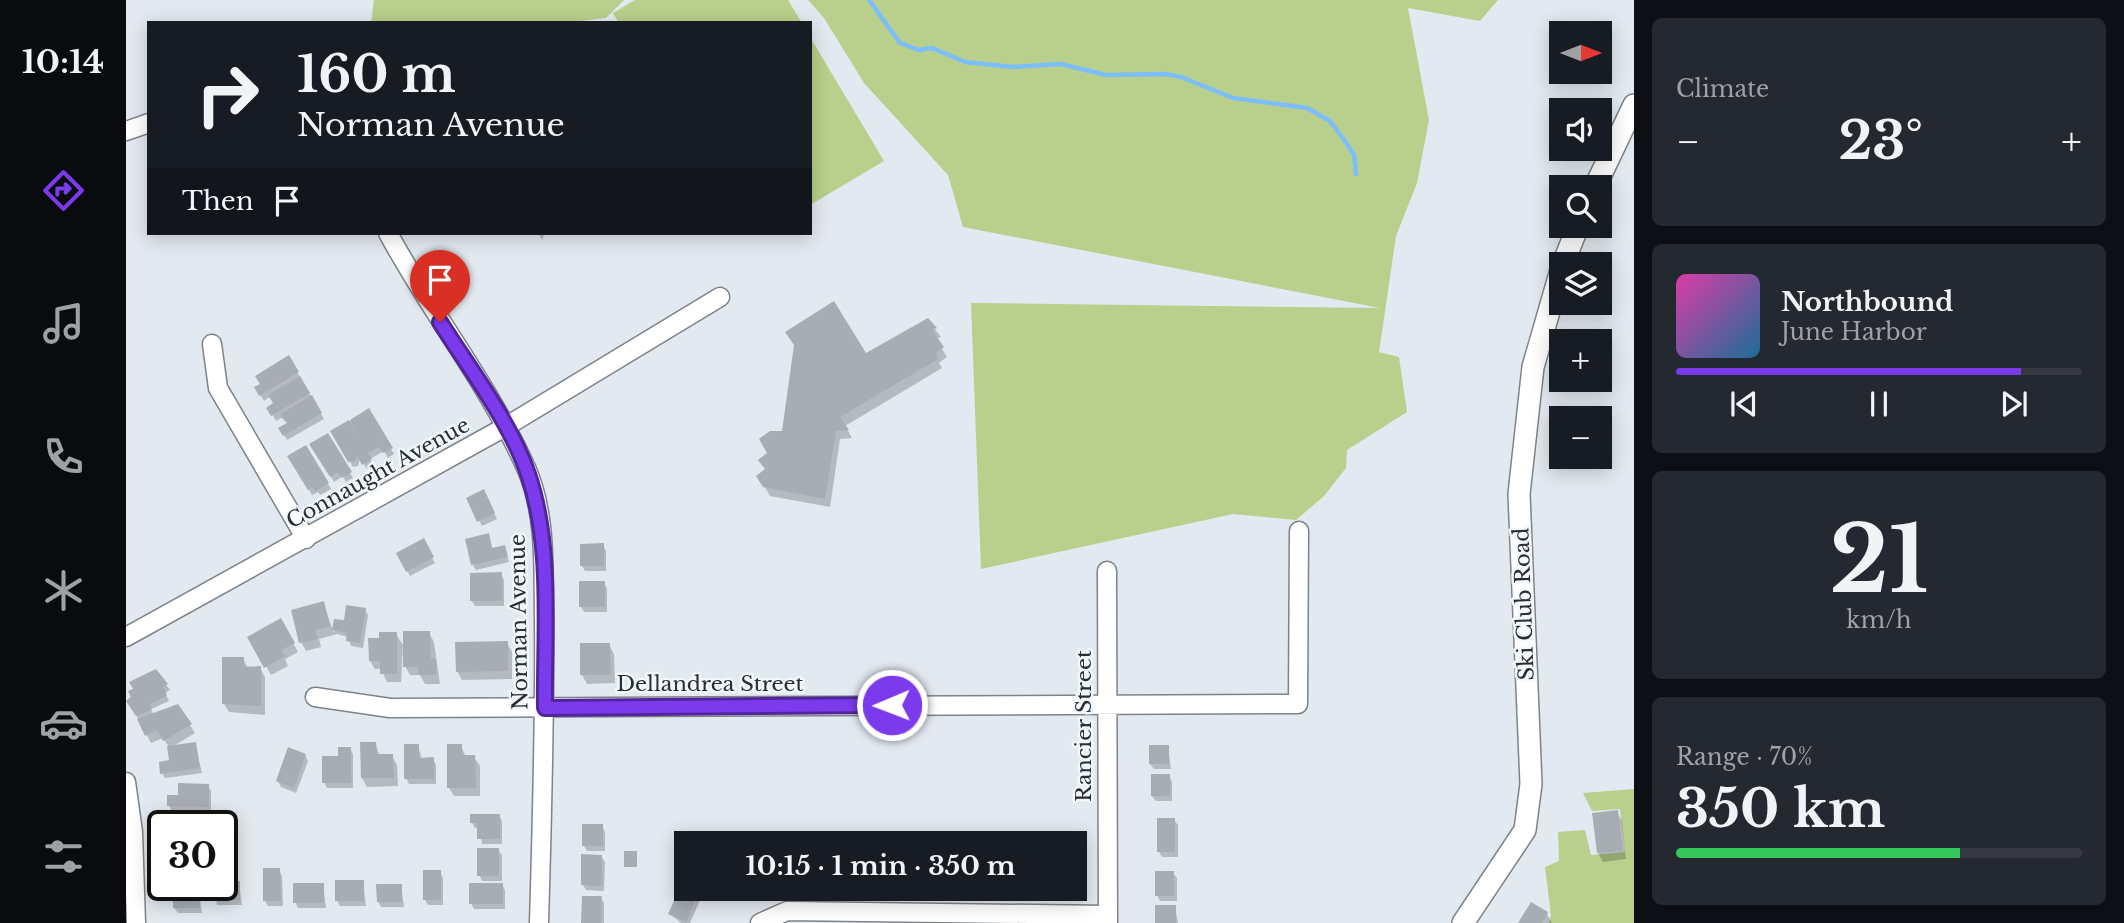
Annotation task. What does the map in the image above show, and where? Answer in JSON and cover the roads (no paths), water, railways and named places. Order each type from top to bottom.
[{"type":"street","points":[[1601,175],[1634,105]]},
{"type":"street","points":[[126,131],[147,124]]},
{"type":"street","name":"Norman Avenue","points":[[389,235],[505,427],[528,471],[543,542],[545,708],[539,923]]},
{"type":"street","name":"Connaught Avenue","points":[[126,637],[505,427],[720,297]]},
{"type":"street","name":"Ski Club Road","points":[[1463,923],[1525,830],[1531,784],[1519,494],[1533,367],[1549,312]]},
{"type":"street","points":[[212,344],[218,388],[306,539]]},
{"type":"street","name":"Dellandrea Street","points":[[315,697],[390,708],[1298,704],[1299,531]]},
{"type":"street","name":"Rancier Street","points":[[1107,571],[1108,919]]},
{"type":"street","points":[[126,782],[133,832],[136,923]]},
{"type":"street","points":[[760,923],[787,911],[1108,919]]},
{"type":"waterway","points":[[869,0],[900,43],[919,50],[932,48],[965,62],[1013,67],[1061,64],[1106,75],[1165,74],[1181,77],[1233,98],[1307,108],[1330,121],[1345,141],[1354,155],[1356,174]]}]
